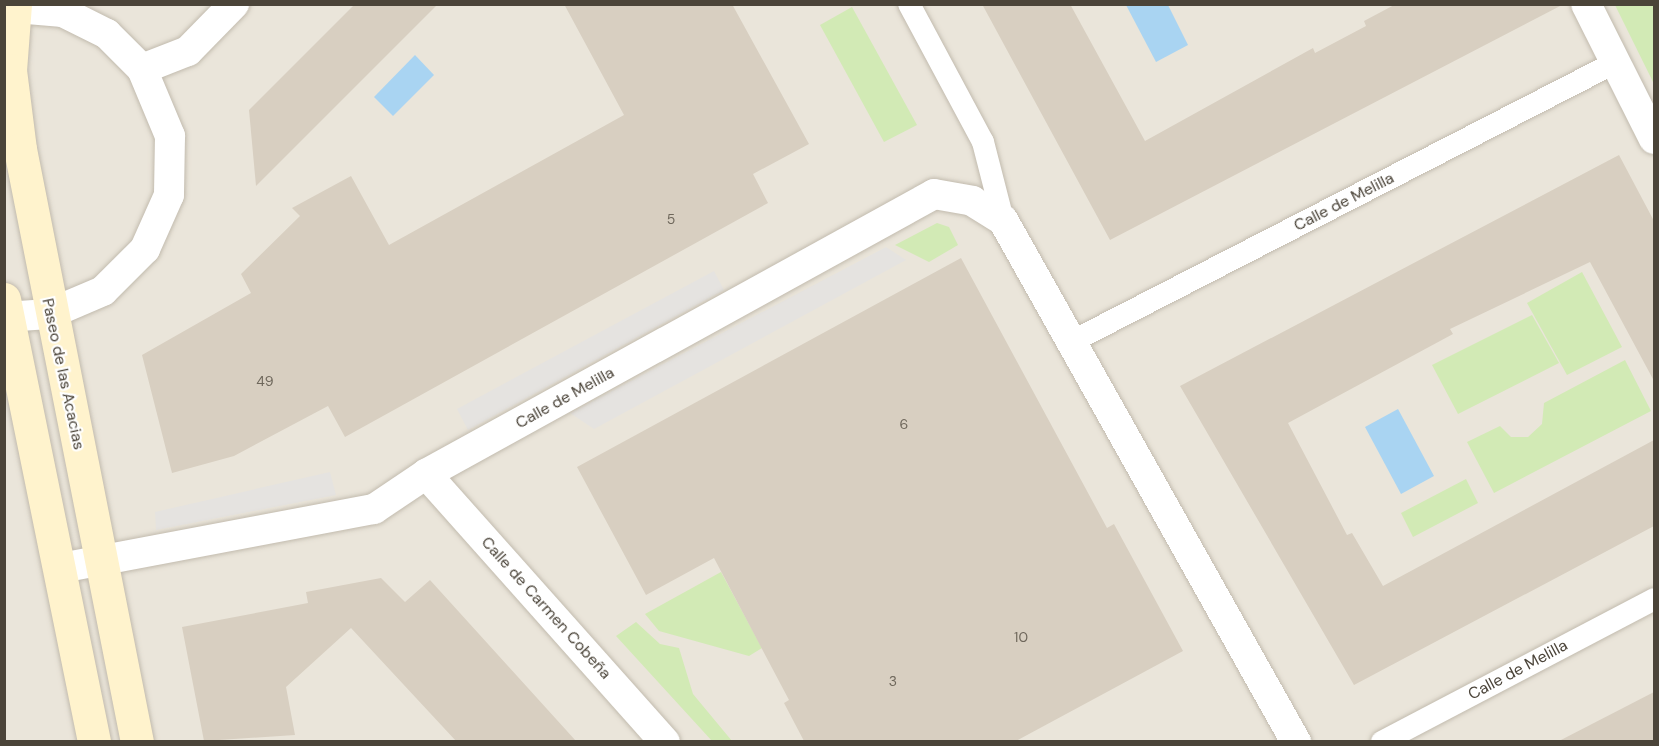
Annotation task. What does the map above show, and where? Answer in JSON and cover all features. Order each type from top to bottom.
[{"type":"main road","name":"Paseo de las Acacias","points":[[11,6],[10,69],[49,314],[104,561],[137,741]]},
{"type":"main road","points":[[6,311],[61,568],[94,741]]},
{"type":"street","points":[[142,69],[188,51],[234,4]]},
{"type":"street","name":"Calle de Melilla","points":[[909,4],[983,142],[1003,220],[1296,741]]},
{"type":"street","points":[[1586,4],[1654,139]]},
{"type":"street","points":[[6,311],[49,314],[103,291],[137,258],[169,195],[170,136],[142,69],[107,34],[72,16],[11,6]]},
{"type":"street","name":"Calle de Melilla","points":[[1073,341],[1616,62]]},
{"type":"street","name":"Calle de Melilla","points":[[61,568],[374,509],[426,474],[934,194],[972,201],[1003,220]]},
{"type":"street","name":"Calle de Carmen Cobeña","points":[[426,474],[665,741]]},
{"type":"street","name":"Calle de Melilla","points":[[1382,741],[1654,600]]},
{"type":"shaded area","points":[[5,5],[1654,5],[1654,741],[5,741]]},
{"type":"shaded area","points":[[886,247],[906,260],[594,429],[570,413]]},
{"type":"shaded area","points":[[714,271],[724,290],[468,430],[457,409]]},
{"type":"shaded area","points":[[330,472],[336,495],[156,530],[155,512]]},
{"type":"green space","points":[[1615,5],[1654,5],[1654,84]]},
{"type":"green space","points":[[852,7],[917,125],[884,142],[820,25]]},
{"type":"green space","points":[[937,223],[949,227],[958,245],[929,262],[895,245]]},
{"type":"green space","points":[[1582,272],[1622,347],[1567,375],[1527,303]]},
{"type":"green space","points":[[1532,315],[1559,363],[1458,414],[1432,365]]},
{"type":"green space","points":[[1625,360],[1651,411],[1494,493],[1467,442],[1500,426],[1511,437],[1528,437],[1542,424],[1544,403]]},
{"type":"green space","points":[[1466,479],[1478,503],[1413,537],[1401,513]]},
{"type":"green space","points":[[721,572],[762,648],[749,656],[659,631],[645,614]]},
{"type":"green space","points":[[636,622],[660,644],[679,648],[693,694],[732,741],[712,741],[616,636]]},
{"type":"water","points":[[1126,5],[1168,5],[1188,45],[1156,62]]},
{"type":"water","points":[[415,55],[434,75],[393,116],[374,97]]},
{"type":"water","points":[[1398,409],[1434,476],[1401,494],[1365,427]]},
{"type":"building","points":[[355,4],[438,4],[256,186],[249,110]]},
{"type":"building","points":[[564,4],[732,4],[809,144],[753,174],[768,203],[345,437],[328,406],[234,456],[172,473],[142,355],[251,293],[241,274],[300,216],[292,208],[351,176],[389,245],[624,115]]},
{"type":"building","points":[[982,4],[1070,4],[1145,141],[1313,48],[1315,53],[1366,26],[1364,21],[1396,4],[1564,4],[1110,240]]},
{"type":"building","points":[[1619,155],[1654,221],[1654,381],[1590,262],[1450,329],[1453,334],[1288,423],[1347,535],[1352,533],[1383,586],[1654,440],[1654,526],[1354,685],[1180,386]]},
{"type":"building","points":[[961,258],[1107,528],[1114,524],[1183,651],[1016,741],[804,741],[784,703],[789,700],[714,558],[646,595],[577,467]]},
{"type":"building","points":[[381,578],[405,602],[430,580],[576,741],[456,741],[351,628],[286,687],[295,735],[204,741],[182,627],[308,603],[306,592]]},
{"type":"building","points":[[1654,692],[1654,741],[1559,741]]}]
